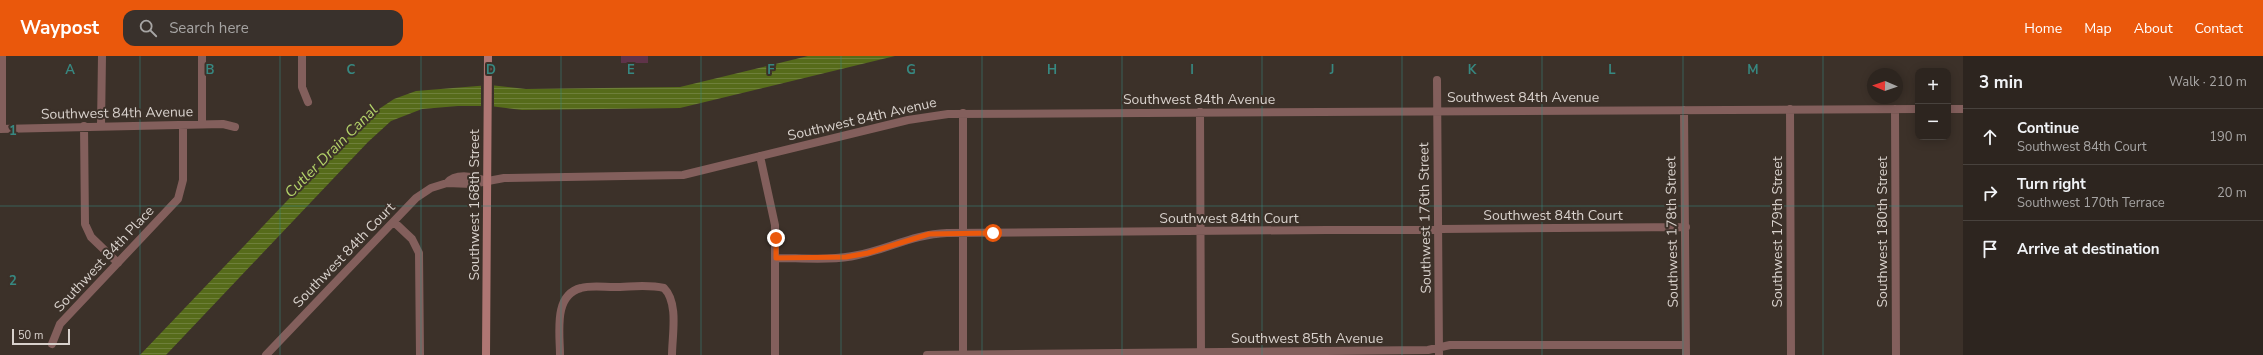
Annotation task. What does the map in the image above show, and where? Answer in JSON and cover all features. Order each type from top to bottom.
[{"type":"street","points":[[1,129],[2,56]]},
{"type":"street","points":[[101,126],[102,56]]},
{"type":"street","points":[[202,56],[202,124]]},
{"type":"street","points":[[302,56],[302,87],[308,102]]},
{"type":"street","name":"Southwest 168th Street","points":[[486,355],[488,56]]},
{"type":"street","name":"Southwest 176th Street","points":[[1437,80],[1439,351]]},
{"type":"street","name":"Southwest 179th Street","points":[[1790,109],[1791,355]]},
{"type":"street","name":"Southwest 180th Street","points":[[1895,109],[1896,355]]},
{"type":"street","name":"Southwest 84th Avenue","points":[[487,181],[504,178],[673,176],[924,116],[963,113],[1915,109]]},
{"type":"street","points":[[1951,109],[1963,109]]},
{"type":"street","name":"Southwest 178th Street","points":[[1684,110],[1686,355]]},
{"type":"street","points":[[1200,112],[1201,353]]},
{"type":"street","points":[[963,113],[963,355]]},
{"type":"street","name":"Southwest 84th Avenue","points":[[1,129],[183,124],[223,124],[235,127]]},
{"type":"street","name":"Southwest 84th Place","points":[[52,344],[60,324],[174,204],[180,194],[183,180],[183,124]]},
{"type":"street","points":[[84,126],[85,224],[91,237],[118,263]]},
{"type":"street","points":[[760,156],[775,225],[775,355]]},
{"type":"street","name":"Southwest 84th Court","points":[[266,355],[424,192],[447,183],[472,184],[487,181]]},
{"type":"street","points":[[394,222],[412,239],[419,253],[420,355]]},
{"type":"street","name":"Southwest 84th Court","points":[[776,258],[846,257],[868,253],[929,234],[1686,227]]},
{"type":"street","points":[[560,355],[560,313],[565,298],[569,293],[582,287],[658,286],[666,291],[671,301],[672,355]]},
{"type":"street","name":"Southwest 85th Avenue","points":[[927,355],[1439,351],[1450,345],[1686,345]]},
{"type":"shaded area","points":[[621,56],[648,56],[648,63],[621,63]]},
{"type":"shaded area","points":[[808,56],[895,56],[680,108],[522,110],[490,106],[458,106],[422,109],[391,121],[368,142],[166,355],[140,355],[367,117],[394,99],[416,91],[490,85],[526,89],[680,87]]},
{"type":"pier","points":[[494,83],[494,108],[481,108],[481,84]]},
{"type":"route","points":[[776,238],[776,258],[832,258],[857,256],[929,234],[993,233]]},
{"type":"water label","name":"Cutler Drain Canal","points":[[331,151]]}]
